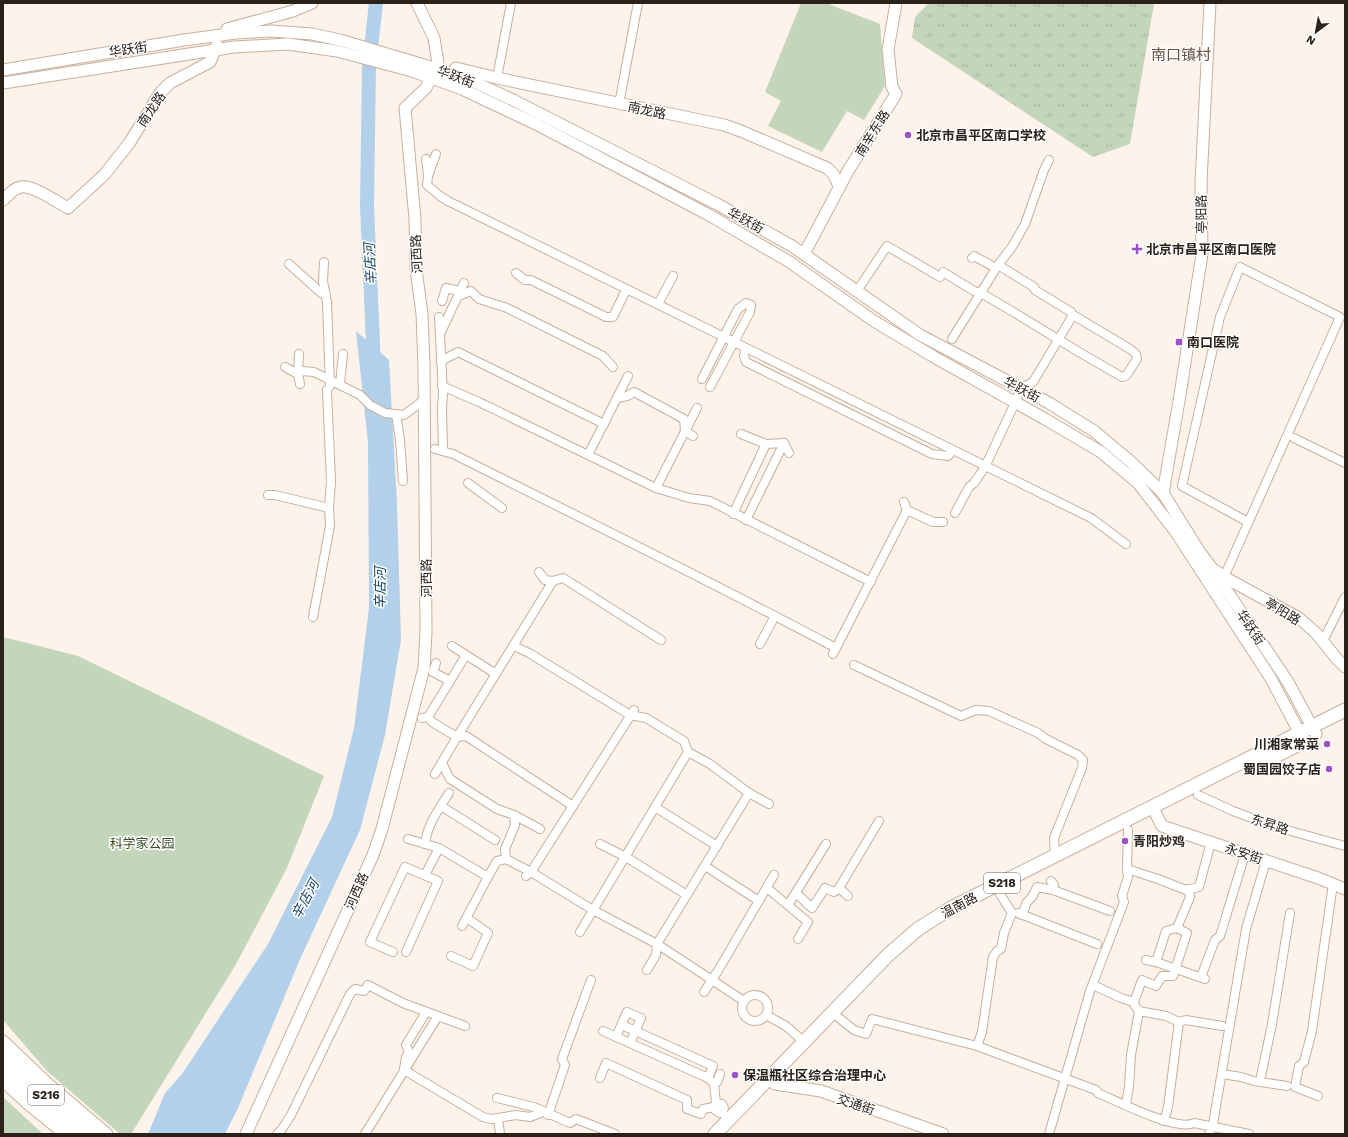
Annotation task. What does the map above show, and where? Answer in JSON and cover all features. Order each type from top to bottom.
[{"type":"main road","name":"温南路","points":[[1314,731],[1345,710]]},
{"type":"main road","name":"温南路","points":[[715,1134],[725,1116],[772,1081],[839,1018],[894,961],[924,936],[956,916],[1128,830],[1155,812],[1314,731],[1345,720]]},
{"type":"main road","name":"温南路","points":[[726,1134],[804,1042],[888,954],[918,929],[952,908],[1055,856],[1155,812],[1198,795],[1302,737]]},
{"type":"main road","name":"S216","points":[[3,1055],[40,1090],[91,1134]]},
{"type":"main road","name":"S216","points":[[3,1068],[77,1134]]},
{"type":"street","points":[[222,35],[224,30],[312,3]]},
{"type":"street","points":[[417,3],[434,38],[435,69]]},
{"type":"street","points":[[497,78],[511,3]]},
{"type":"street","points":[[619,104],[638,3]]},
{"type":"street","name":"南辛东路","points":[[804,254],[839,188],[896,94],[892,87],[888,50],[896,3]]},
{"type":"street","name":"亭阳路","points":[[1163,493],[1202,254],[1201,182],[1210,3]]},
{"type":"street","name":"华跃街","points":[[3,70],[222,35],[270,32],[312,34],[340,40],[412,66]]},
{"type":"street","name":"南龙路","points":[[3,200],[10,193],[20,187],[30,187],[68,208],[105,174],[130,142],[160,93],[170,83],[210,62],[222,35]]},
{"type":"street","name":"华跃街","points":[[3,83],[234,47],[288,44],[337,51],[412,66],[435,69],[461,76],[513,100],[719,205],[792,246],[920,335],[1049,403],[1094,431],[1131,462],[1163,493],[1199,551],[1288,682],[1314,731]]},
{"type":"street","name":"华跃街","points":[[435,69],[462,88],[536,124],[709,215],[788,261],[874,321],[1101,452],[1138,483],[1175,531],[1270,677],[1302,737]]},
{"type":"street","name":"南龙路","points":[[435,69],[497,78],[724,125],[827,168],[832,171],[839,188]]},
{"type":"street","name":"河西路","points":[[246,1134],[372,855],[382,828],[424,668],[426,632],[422,314],[416,269],[406,108],[426,88],[435,69]]},
{"type":"street","points":[[428,176],[436,154]]},
{"type":"street","points":[[426,159],[428,176],[427,185],[448,201],[628,290],[713,330],[745,348],[1091,518],[1126,544]]},
{"type":"street","points":[[952,339],[997,267],[1012,247],[1025,224],[1049,160]]},
{"type":"street","points":[[857,291],[887,246],[974,291],[981,293],[1122,377],[1126,376],[1137,359],[1136,354],[1130,349],[1073,315],[1071,312],[1035,290],[1034,287],[974,256],[972,258]]},
{"type":"street","points":[[313,617],[330,526],[329,508],[331,481],[327,390],[330,386],[327,302],[322,281],[324,262]]},
{"type":"street","points":[[289,264],[326,296]]},
{"type":"street","points":[[1224,577],[1340,317],[1240,267],[1220,317],[1182,486],[1248,522]]},
{"type":"street","points":[[516,273],[525,280],[531,280],[606,317],[613,317],[624,294],[628,290]]},
{"type":"street","points":[[658,304],[673,276]]},
{"type":"street","points":[[440,334],[464,283]]},
{"type":"street","points":[[442,301],[446,288],[459,294],[471,291],[480,299],[506,308],[604,356],[613,367]]},
{"type":"street","points":[[702,379],[738,309],[746,303],[751,304],[750,312],[710,387]]},
{"type":"street","points":[[955,513],[969,486],[974,483],[985,467],[1021,388],[1033,382],[1073,315]]},
{"type":"street","points":[[439,317],[442,386],[439,450],[453,454],[775,616],[835,651],[908,510]]},
{"type":"street","points":[[745,348],[744,356],[746,362],[932,454],[948,456],[952,450]]},
{"type":"street","points":[[441,361],[458,352],[604,424]]},
{"type":"street","points":[[299,354],[298,374],[300,384]]},
{"type":"street","points":[[340,384],[343,354]]},
{"type":"street","points":[[285,367],[298,374]]},
{"type":"street","points":[[298,374],[302,371],[314,372],[329,378],[360,395],[370,405],[385,413],[404,415],[424,400]]},
{"type":"street","points":[[588,456],[628,376]]},
{"type":"street","points":[[442,386],[479,402],[656,488],[688,498],[710,501],[733,514],[871,582]]},
{"type":"street","points":[[617,398],[627,396],[634,392],[684,419],[685,431]]},
{"type":"street","points":[[656,488],[697,408]]},
{"type":"street","points":[[396,414],[400,440],[403,482]]},
{"type":"street","points":[[685,431],[693,436]]},
{"type":"street","points":[[741,434],[766,444],[784,443]]},
{"type":"street","points":[[1294,438],[1345,463]]},
{"type":"street","points":[[784,443],[789,453]]},
{"type":"street","points":[[746,520],[784,443]]},
{"type":"street","points":[[733,514],[766,444]]},
{"type":"street","points":[[468,483],[502,508]]},
{"type":"street","points":[[268,495],[275,495],[329,508]]},
{"type":"street","points":[[904,502],[908,510],[933,522],[942,522]]},
{"type":"street","name":"亭阳路","points":[[1211,567],[1224,577],[1299,618],[1316,633],[1345,667]]},
{"type":"street","points":[[539,572],[545,580],[554,581],[563,578],[661,640]]},
{"type":"street","points":[[435,774],[554,581]]},
{"type":"street","points":[[1323,641],[1345,597]]},
{"type":"street","points":[[760,644],[775,616]]},
{"type":"street","points":[[452,646],[496,674]]},
{"type":"street","points":[[514,646],[529,653],[632,712],[646,718],[684,741],[688,752],[710,764],[750,793],[769,804]]},
{"type":"street","points":[[466,655],[425,718],[457,737],[466,736],[573,806]]},
{"type":"street","points":[[436,663],[433,672],[450,681]]},
{"type":"street","points":[[854,665],[962,716],[976,710],[989,711],[1038,733],[1046,739],[1078,755],[1083,760],[1082,768],[1054,838],[1055,856]]},
{"type":"street","points":[[529,874],[632,712]]},
{"type":"street","points":[[580,932],[688,752]]},
{"type":"street","points":[[442,763],[450,779],[497,809],[514,814],[540,828]]},
{"type":"street","points":[[425,844],[426,834],[449,793]]},
{"type":"street","points":[[647,970],[656,955],[657,944],[750,793]]},
{"type":"street","name":"东昇路","points":[[1198,795],[1233,811],[1276,827],[1345,846]]},
{"type":"street","points":[[441,806],[495,840]]},
{"type":"street","points":[[655,807],[717,846]]},
{"type":"street","name":"永安街","points":[[1155,812],[1162,826],[1345,889]]},
{"type":"street","points":[[506,859],[506,849],[515,825],[514,814]]},
{"type":"street","points":[[796,893],[812,908],[825,888],[834,892],[839,888],[879,821]]},
{"type":"street","points":[[1049,1134],[1092,985],[1124,902],[1122,896],[1128,877],[1128,830]]},
{"type":"street","points":[[408,839],[439,848],[488,877]]},
{"type":"street","points":[[1127,869],[1186,890],[1200,887],[1210,842]]},
{"type":"street","points":[[600,844],[626,856],[687,895]]},
{"type":"street","points":[[788,905],[826,844]]},
{"type":"street","points":[[425,876],[439,848]]},
{"type":"street","points":[[1146,960],[1203,978],[1215,940],[1220,936],[1246,854]]},
{"type":"street","points":[[462,926],[497,861],[506,859],[529,874],[657,944],[744,1001]]},
{"type":"street","points":[[1210,1131],[1213,1124],[1222,1074],[1246,929],[1266,861]]},
{"type":"street","points":[[705,866],[759,901]]},
{"type":"street","points":[[393,952],[370,942],[405,867],[438,881],[406,952]]},
{"type":"street","points":[[704,992],[774,875]]},
{"type":"street","points":[[1051,881],[1054,885],[1053,890]]},
{"type":"street","points":[[1318,1096],[1295,1087],[1299,1066],[1304,1062],[1312,1031],[1333,884]]},
{"type":"street","points":[[1022,915],[1037,887],[1053,890],[1110,911]]},
{"type":"street","points":[[767,888],[808,922],[798,939]]},
{"type":"street","points":[[839,888],[848,896]]},
{"type":"street","points":[[1177,928],[1190,897],[1189,889]]},
{"type":"street","points":[[1000,894],[1012,913]]},
{"type":"street","points":[[1012,913],[1016,912],[1097,944]]},
{"type":"street","points":[[978,1046],[982,1032],[993,957],[996,951],[1001,949],[1004,934],[1012,913]]},
{"type":"street","points":[[1260,1081],[1272,1024],[1290,913]]},
{"type":"street","points":[[451,956],[473,966],[488,933],[467,918]]},
{"type":"street","points":[[1156,962],[1166,931],[1177,928],[1187,933],[1173,976],[1162,976],[1156,986],[1142,980],[1134,1002],[1139,1011],[1166,1016],[1179,1022],[1186,1020],[1222,1026]]},
{"type":"street","points":[[546,1113],[564,1065],[562,1059],[591,980]]},
{"type":"street","points":[[279,1134],[291,1115],[350,994],[355,989],[364,992],[368,984],[403,1003],[465,1026]]},
{"type":"street","points":[[1092,985],[1134,1002]]},
{"type":"street","points":[[750,996],[762,996],[768,1003],[768,1011],[766,1015],[760,1020],[751,1020],[744,1014],[744,1001],[750,996]]},
{"type":"street","points":[[1126,1104],[1129,1088],[1131,1055],[1139,1011]]},
{"type":"street","points":[[404,1070],[406,1057],[409,1052],[406,1045],[426,1012]]},
{"type":"street","points":[[616,1037],[628,1012],[641,1018],[630,1043]]},
{"type":"street","points":[[766,1015],[786,1026],[804,1042]]},
{"type":"street","points":[[365,1134],[438,1016]]},
{"type":"street","points":[[839,1018],[854,1030],[866,1034],[872,1019],[978,1046],[1096,1090],[1098,1093],[1164,1121],[1190,1126],[1194,1124],[1210,1131],[1249,1134]]},
{"type":"street","points":[[1164,1121],[1168,1107],[1179,1022]]},
{"type":"street","points":[[622,1025],[713,1066],[711,1081],[715,1105]]},
{"type":"street","points":[[603,1031],[711,1081],[717,1082],[720,1074]]},
{"type":"street","name":"S216","points":[[3,1041],[47,1083],[107,1134]]},
{"type":"street","points":[[600,1078],[606,1063],[688,1100],[687,1109],[700,1114],[703,1109],[722,1104],[725,1116]]},
{"type":"street","points":[[404,1070],[490,1120],[516,1115],[530,1117],[546,1113]]},
{"type":"street","points":[[1222,1074],[1287,1086]]},
{"type":"street","name":"S216","points":[[3,1081],[28,1104],[65,1134]]},
{"type":"street","name":"交通街","points":[[772,1081],[820,1091],[943,1134]]},
{"type":"street","points":[[497,1098],[534,1108],[570,1123],[576,1119],[615,1134]]},
{"type":"street","points":[[498,1119],[500,1134]]},
{"type":"green space","points":[[801,3],[826,3],[880,24],[885,86],[864,120],[847,111],[822,152],[768,126],[781,101],[765,92]]},
{"type":"green space","points":[[929,3],[1154,4],[1130,144],[1093,157],[912,38],[915,17]]},
{"type":"green space","name":"科学家公园","points":[[3,637],[78,656],[324,776],[287,868],[235,966],[131,1134],[120,1134],[47,1071],[3,1020]]},
{"type":"green space","points":[[3,1097],[43,1134],[3,1134]]},
{"type":"water","points":[[356,331],[389,360],[397,503],[401,640],[385,735],[360,830],[301,957],[238,1108],[225,1134],[148,1134],[165,1093],[182,1074],[268,944],[332,817],[354,728],[369,608],[368,443]]},
{"type":"waterway","name":"辛店河","points":[[374,366],[367,206],[369,67],[376,3]]},
{"type":"place","name":"北京市昌平区南口学校","points":[[908,135]]},
{"type":"place","name":"北京市昌平区南口医院","points":[[1137,249]]},
{"type":"place","name":"南口医院","points":[[1179,342]]},
{"type":"place","name":"川湘家常菜","points":[[1327,744]]},
{"type":"place","name":"蜀国园饺子店","points":[[1329,769]]},
{"type":"place","name":"青阳炒鸡","points":[[1125,841]]},
{"type":"place","name":"保温瓶社区综合治理中心","points":[[735,1075]]},
{"type":"district","name":"南口镇村","points":[[1181,55]]}]
